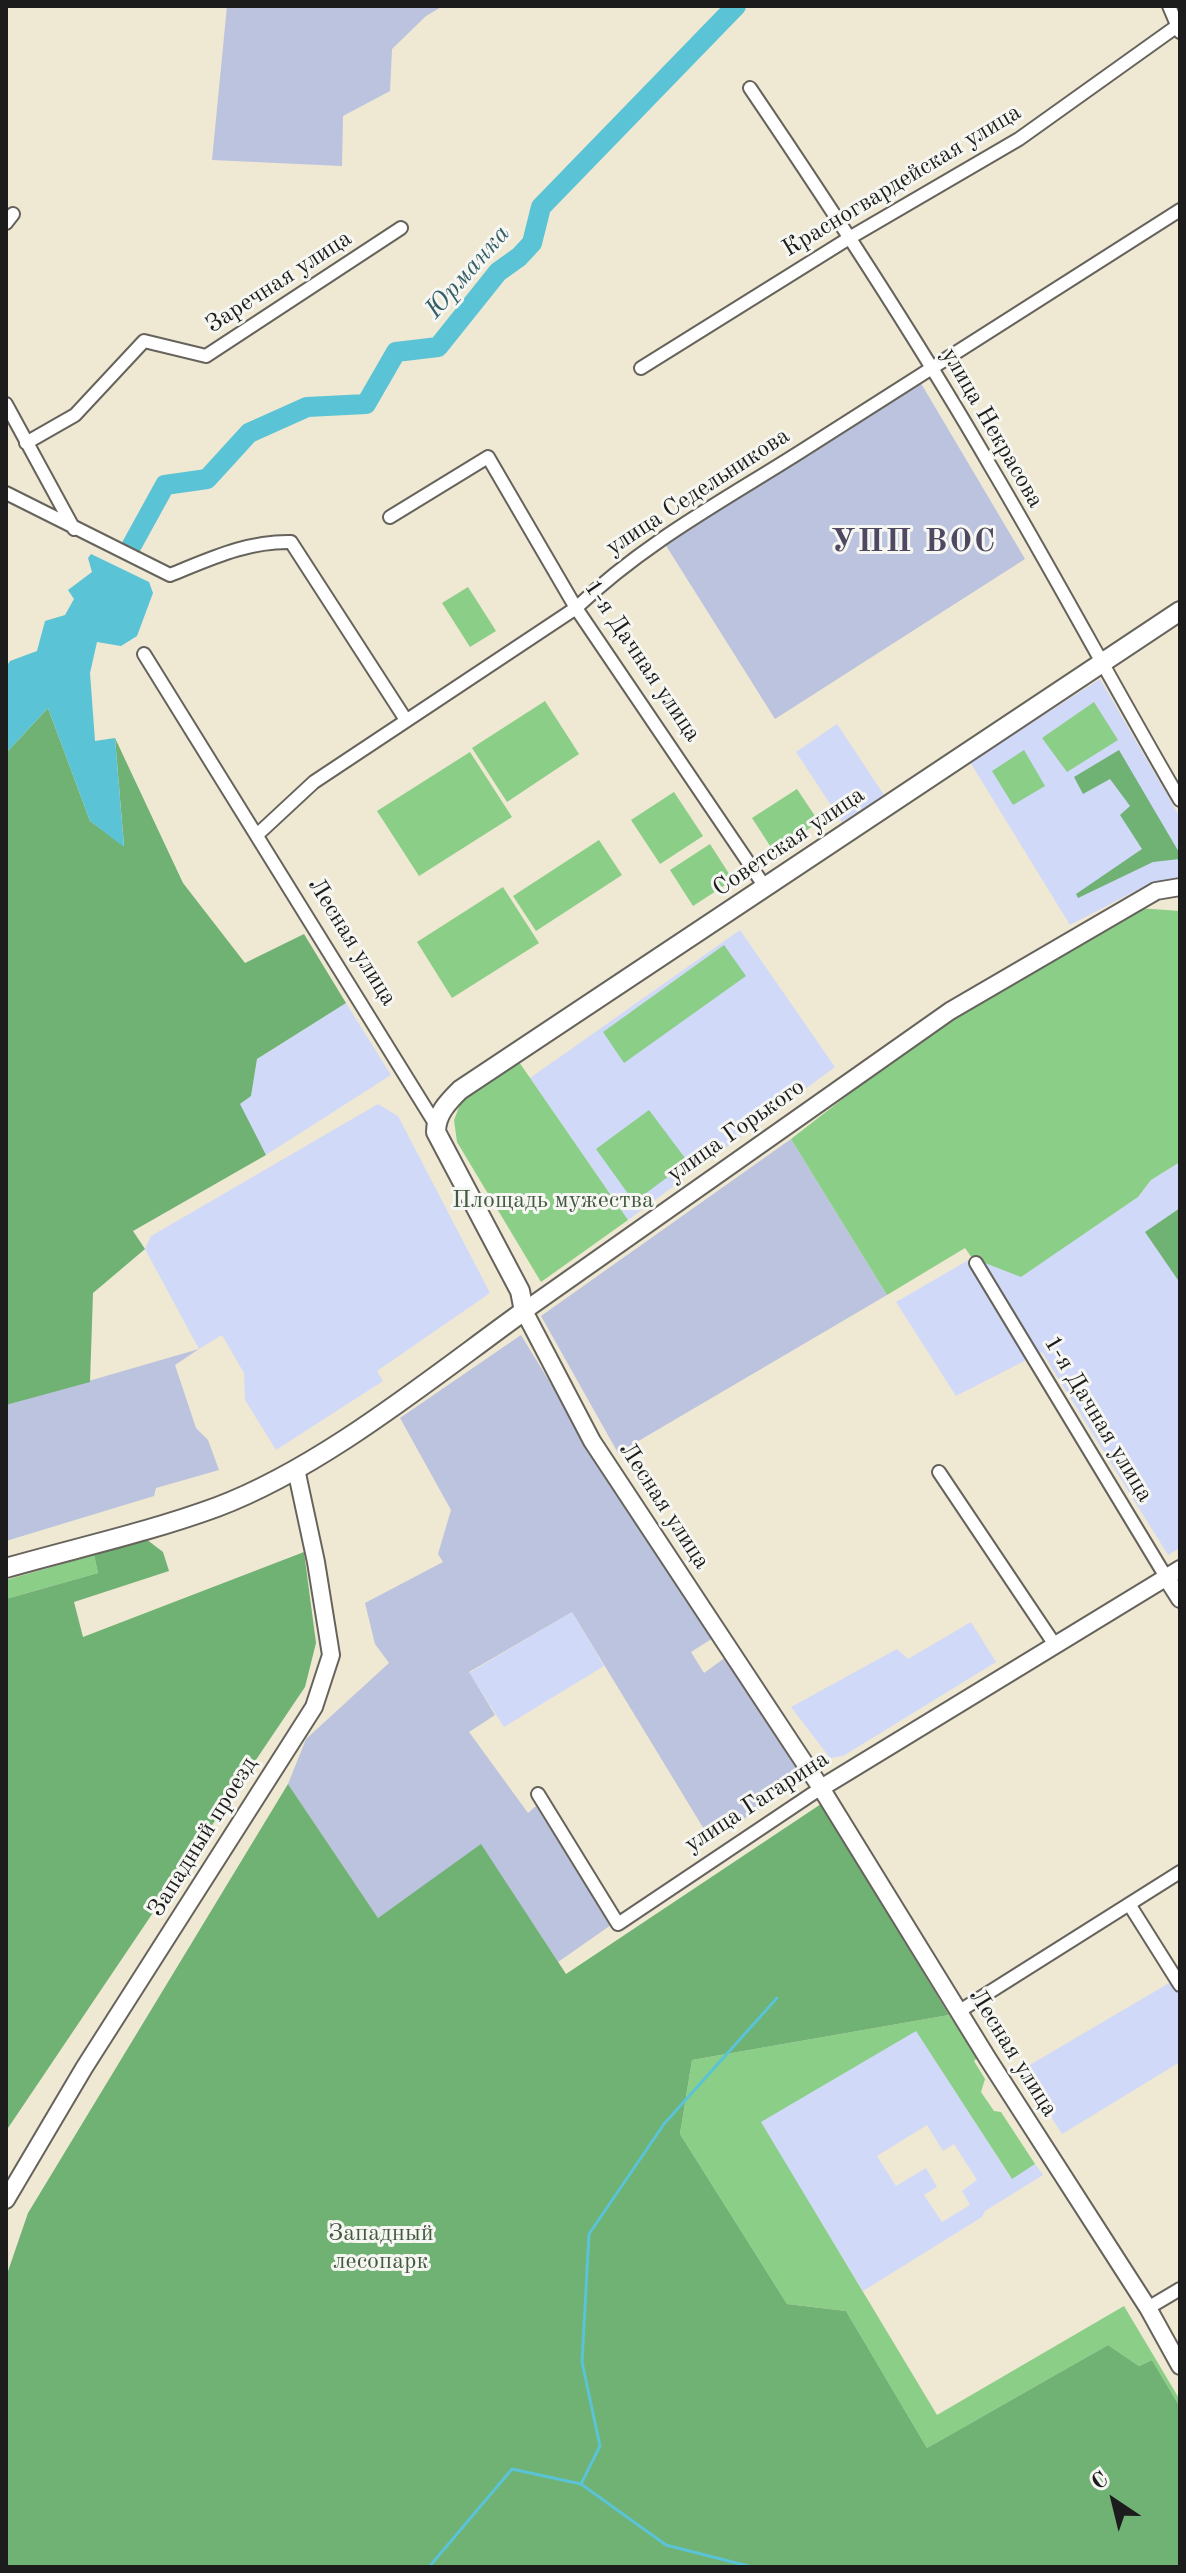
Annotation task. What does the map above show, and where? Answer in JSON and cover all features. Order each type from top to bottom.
[{"type":"main road","name":"Советская улица","points":[[436,1125],[446,1104],[460,1090],[1180,611]]},
{"type":"main road","name":"Лесная улица","points":[[436,1125],[436,1132],[520,1291],[524,1311]]},
{"type":"main road","name":"улица Горького","points":[[6,1568],[218,1507],[296,1469],[381,1414],[524,1311]]},
{"type":"street","points":[[1169,6],[1179,27]]},
{"type":"street","name":"Красногвардейская улица","points":[[641,368],[851,237],[1019,139],[1179,27]]},
{"type":"street","name":"улица Некрасова","points":[[750,88],[851,237],[932,367],[1180,800]]},
{"type":"street","name":"улица Седельникова","points":[[258,834],[314,782],[576,608],[609,576],[658,539],[1180,210]]},
{"type":"street","name":"Заречная улица","points":[[26,443],[75,415],[144,341],[206,356],[401,228]]},
{"type":"street","points":[[6,404],[74,529]]},
{"type":"street","name":"1-я Дачная улица","points":[[390,517],[488,457],[576,608],[765,887]]},
{"type":"street","points":[[6,493],[170,575],[231,550],[266,542],[291,542],[406,720]]},
{"type":"street","name":"Лесная улица","points":[[144,654],[436,1125]]},
{"type":"street","name":"улица Горького","points":[[524,1311],[950,1011],[1156,891],[1180,887]]},
{"type":"street","name":"1-я Дачная улица","points":[[976,1263],[1173,1573],[1180,1599]]},
{"type":"street","name":"Лесная улица","points":[[524,1311],[592,1441],[821,1788],[958,2012],[1148,2308],[1180,2366]]},
{"type":"street","name":"Западный проезд","points":[[6,2200],[84,2068],[314,1707],[331,1655],[316,1562],[296,1469]]},
{"type":"street","points":[[939,1472],[1055,1645]]},
{"type":"street","name":"улица Гагарина","points":[[538,1794],[618,1924],[821,1788],[1173,1573]]},
{"type":"street","points":[[958,2012],[1180,1872]]},
{"type":"street","points":[[1129,1904],[1180,1985]]},
{"type":"street","points":[[1148,2308],[1180,2289]]},
{"type":"shaded area","points":[[227,6],[443,6],[426,16],[392,49],[390,91],[343,116],[342,166],[212,160]]},
{"type":"shaded area","points":[[919,380],[1025,559],[775,719],[665,544]]},
{"type":"shaded area","points":[[1100,679],[1180,817],[1180,878],[1145,886],[1070,925],[970,762]]},
{"type":"shaded area","points":[[837,724],[884,795],[842,822],[796,752]]},
{"type":"shaded area","points":[[740,930],[835,1067],[628,1220],[530,1078]]},
{"type":"shaded area","points":[[346,1003],[391,1075],[266,1155],[239,1104],[251,1096],[257,1059]]},
{"type":"shaded area","points":[[378,1104],[398,1116],[490,1293],[377,1371],[383,1381],[276,1450],[245,1400],[244,1373],[222,1335],[199,1349],[145,1249],[151,1236]]},
{"type":"shaded area","points":[[791,1139],[887,1295],[618,1453],[541,1316]]},
{"type":"shaded area","points":[[1180,1162],[1180,1548],[1168,1555],[1042,1352],[956,1396],[896,1302],[972,1258],[1022,1276],[1138,1197],[1151,1180]]},
{"type":"shaded area","points":[[521,1335],[618,1494],[668,1564],[713,1638],[691,1652],[704,1673],[726,1657],[805,1782],[710,1839],[572,1612],[469,1672],[495,1715],[469,1732],[528,1813],[536,1806],[611,1925],[558,1962],[481,1845],[378,1918],[288,1784],[306,1739],[389,1663],[375,1644],[365,1603],[443,1562],[438,1554],[451,1510],[400,1418]]},
{"type":"shaded area","points":[[199,1349],[175,1365],[196,1428],[208,1440],[219,1470],[156,1488],[154,1496],[6,1541],[6,1405]]},
{"type":"shaded area","points":[[572,1612],[604,1666],[504,1727],[469,1673]]},
{"type":"shaded area","points":[[971,1622],[996,1662],[843,1756],[830,1758],[791,1707],[897,1649],[908,1659]]},
{"type":"shaded area","points":[[1171,1982],[1180,1997],[1180,2062],[1062,2134],[1021,2070]]},
{"type":"shaded area","points":[[916,2030],[1011,2178],[1035,2164],[1043,2175],[863,2291],[760,2122]],"holes":[[[927,2125],[943,2151],[954,2144],[977,2180],[962,2191],[970,2205],[942,2222],[924,2195],[937,2187],[926,2168],[896,2186],[877,2156]]]},
{"type":"green space","points":[[468,587],[496,631],[470,647],[442,603]]},
{"type":"green space","points":[[545,701],[579,754],[507,802],[472,748]]},
{"type":"green space","points":[[1094,702],[1118,740],[1067,772],[1042,738]]},
{"type":"green space","points":[[48,708],[90,821],[124,846],[115,738],[183,883],[245,963],[304,934],[346,1003],[257,1059],[251,1096],[240,1104],[266,1155],[133,1231],[145,1249],[93,1293],[90,1382],[6,1405],[6,753]]},
{"type":"green space","points":[[1024,750],[1045,786],[1013,805],[992,771]]},
{"type":"green space","points":[[1119,750],[1180,854],[1180,859],[1153,862],[1078,898],[1076,894],[1142,849],[1120,815],[1130,806],[1110,779],[1083,794],[1074,777]]},
{"type":"green space","points":[[470,752],[512,817],[419,876],[377,811]]},
{"type":"green space","points":[[797,789],[819,822],[774,852],[752,818]]},
{"type":"green space","points":[[674,792],[703,836],[660,864],[631,820]]},
{"type":"green space","points":[[599,840],[622,875],[536,931],[513,896]]},
{"type":"green space","points":[[710,844],[733,880],[693,906],[670,870]]},
{"type":"green space","points":[[503,887],[539,943],[452,998],[417,942]]},
{"type":"green space","points":[[1138,908],[1180,911],[1180,1162],[1151,1180],[1138,1197],[1021,1277],[972,1258],[965,1248],[887,1295],[791,1139],[916,1042]]},
{"type":"green space","points":[[724,945],[746,976],[624,1063],[603,1032]]},
{"type":"green space","name":"Площадь мужества","points":[[519,1062],[628,1220],[541,1282],[457,1142],[454,1120],[463,1097]]},
{"type":"green space","points":[[649,1110],[688,1162],[634,1202],[596,1149]]},
{"type":"green space","points":[[1180,1208],[1180,1283],[1145,1232]]},
{"type":"green space","points":[[146,1539],[163,1552],[169,1571],[74,1602],[83,1637],[304,1552],[316,1643],[305,1687],[6,2131],[6,1599],[98,1573],[94,1555]]},
{"type":"green space","points":[[94,1555],[98,1573],[6,1599],[6,1580]]},
{"type":"green space","name":"Западный лесопарк","points":[[288,1784],[378,1918],[481,1844],[566,1974],[821,1804],[949,2015],[692,2060],[680,2134],[787,2304],[846,2311],[927,2448],[1108,2345],[1139,2366],[1152,2360],[1180,2407],[1180,2567],[6,2567],[6,2277],[28,2213]]},
{"type":"green space","points":[[949,2015],[978,2057],[974,2061],[985,2079],[981,2092],[994,2111],[1001,2112],[1035,2164],[1012,2179],[916,2031],[761,2122],[937,2415],[1124,2306],[1180,2400],[1180,2407],[1152,2360],[1139,2366],[1108,2345],[927,2448],[846,2311],[787,2304],[680,2134],[692,2060]]},
{"type":"water","points":[[91,554],[149,582],[153,593],[137,636],[121,646],[97,642],[90,673],[95,741],[115,738],[124,847],[90,821],[48,708],[6,753],[6,667],[10,661],[37,651],[45,621],[65,615],[74,599],[68,590],[92,572],[88,558]]},
{"type":"waterway","name":"Юрманка","points":[[132,545],[165,485],[207,479],[249,433],[307,407],[366,404],[396,352],[438,347],[498,272],[532,243],[541,207],[736,6]]},
{"type":"waterway","points":[[581,2484],[600,2446],[582,2362],[589,2234],[664,2124],[777,1998]]},
{"type":"waterway","points":[[429,2567],[512,2469],[581,2484],[666,2545],[752,2567]]},
{"type":"waterway","points":[[300,2567],[313,2567]]},
{"type":"district","name":"УПП ВОС","points":[[914,543]]}]
